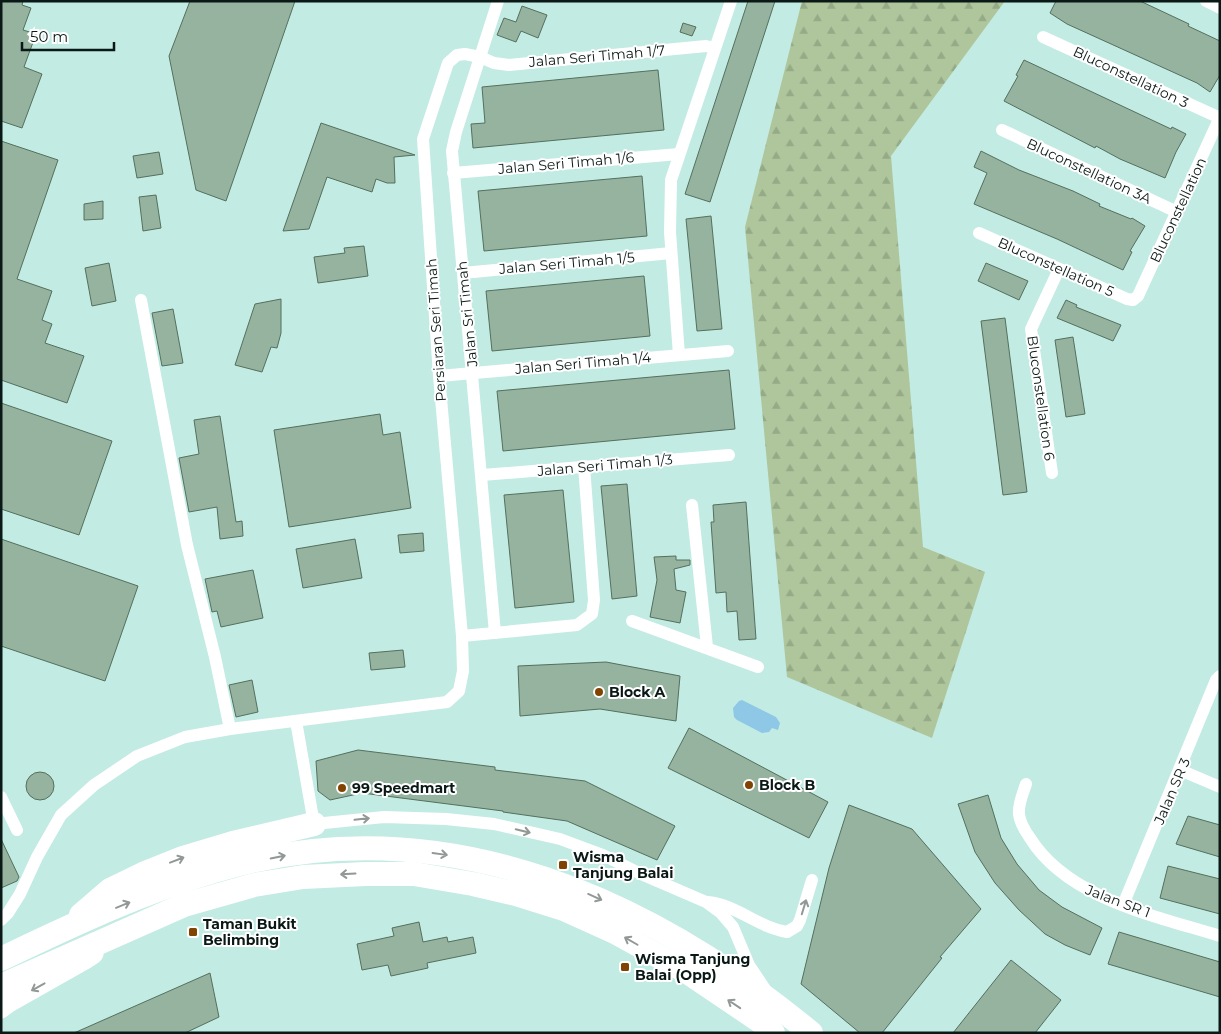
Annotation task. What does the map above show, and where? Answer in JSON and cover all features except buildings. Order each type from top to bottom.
[{"type":"highway","points":[[62,930],[110,890],[143,874],[183,858],[233,843],[314,824]]},
{"type":"highway","points":[[1,959],[62,930],[174,884],[246,862],[299,852],[366,849],[417,851],[478,859],[521,871],[573,888],[626,911],[702,953],[774,1002],[811,1033]]},
{"type":"highway","points":[[1,986],[184,905],[254,885],[303,877],[365,874],[424,876],[473,884],[516,894],[564,909],[615,932],[689,973],[773,1033]]},
{"type":"main road","points":[[1,1009],[85,960],[123,932]]},
{"type":"street","name":"Jalan Sri Timah","points":[[495,633],[452,152],[456,132],[498,1]]},
{"type":"street","points":[[679,355],[670,232],[671,180],[731,1]]},
{"type":"street","points":[[1206,1],[1220,8]]},
{"type":"street","name":"Bluconstellation 3","points":[[1043,37],[1220,117]]},
{"type":"street","name":"Jalan Seri Timah 1/7","points":[[480,57],[494,63],[509,65],[706,46],[715,48]]},
{"type":"street","name":"Persiaran Seri Timah","points":[[1,920],[8,914],[20,894],[37,856],[61,815],[94,785],[138,756],[185,737],[230,729],[447,702],[459,691],[463,671],[462,636],[439,376],[423,139],[448,63],[457,55],[465,54],[480,57]]},
{"type":"street","name":"Bluconstellation","points":[[1133,300],[1138,296],[1220,117]]},
{"type":"street","name":"Bluconstellation 3A","points":[[1002,130],[1177,212]]},
{"type":"street","name":"Jalan Seri Timah 1/6","points":[[453,172],[679,154]]},
{"type":"street","name":"Bluconstellation 5","points":[[979,233],[1126,299],[1133,300]]},
{"type":"street","name":"Jalan Seri Timah 1/5","points":[[462,273],[671,253]]},
{"type":"street","name":"Bluconstellation 6","points":[[1052,473],[1031,329],[1059,269]]},
{"type":"street","points":[[141,300],[186,545],[215,656],[230,729]]},
{"type":"street","name":"Jalan Seri Timah 1/4","points":[[439,376],[728,351]]},
{"type":"street","name":"Jalan Seri Timah 1/3","points":[[482,475],[729,455]]},
{"type":"street","points":[[462,636],[577,625],[592,614],[594,600],[584,466]]},
{"type":"street","points":[[692,505],[707,647]]},
{"type":"street","points":[[632,621],[758,667]]},
{"type":"street","name":"Jalan SR 3","points":[[1123,905],[1216,680],[1220,676]]},
{"type":"street","points":[[296,721],[314,824],[384,816],[446,819],[494,824],[560,839],[603,855],[641,874],[706,902],[721,913],[733,927],[749,966],[774,1002]]},
{"type":"street","points":[[1180,770],[1220,787]]},
{"type":"street","name":"Jalan SR 1","points":[[1026,784],[1021,798],[1019,814],[1024,828],[1046,860],[1057,869],[1082,888],[1123,905],[1220,936]]},
{"type":"street","points":[[1,797],[17,830]]},
{"type":"street","points":[[706,902],[722,903],[775,930],[787,932],[797,926],[800,920],[812,880]]},
{"type":"street","points":[[738,940],[740,932],[747,925],[758,922]]},
{"type":"green space","points":[[802,1],[1005,1],[891,156],[923,547],[985,572],[932,738],[787,677],[745,227]]},
{"type":"water","points":[[742,700],[776,717],[780,723],[778,730],[772,728],[769,732],[762,733],[737,720],[734,717],[733,708]]},
{"type":"place","name":"Block A","points":[[599,692]]},
{"type":"place","name":"Block B","points":[[749,785]]},
{"type":"place","name":"99 Speedmart","points":[[342,788]]},
{"type":"place","name":"Wisma Tanjung Balai","points":[[563,865]]},
{"type":"place","name":"Taman Bukit Belimbing","points":[[193,932]]},
{"type":"place","name":"Wisma Tanjung Balai (Opp)","points":[[625,967]]}]
